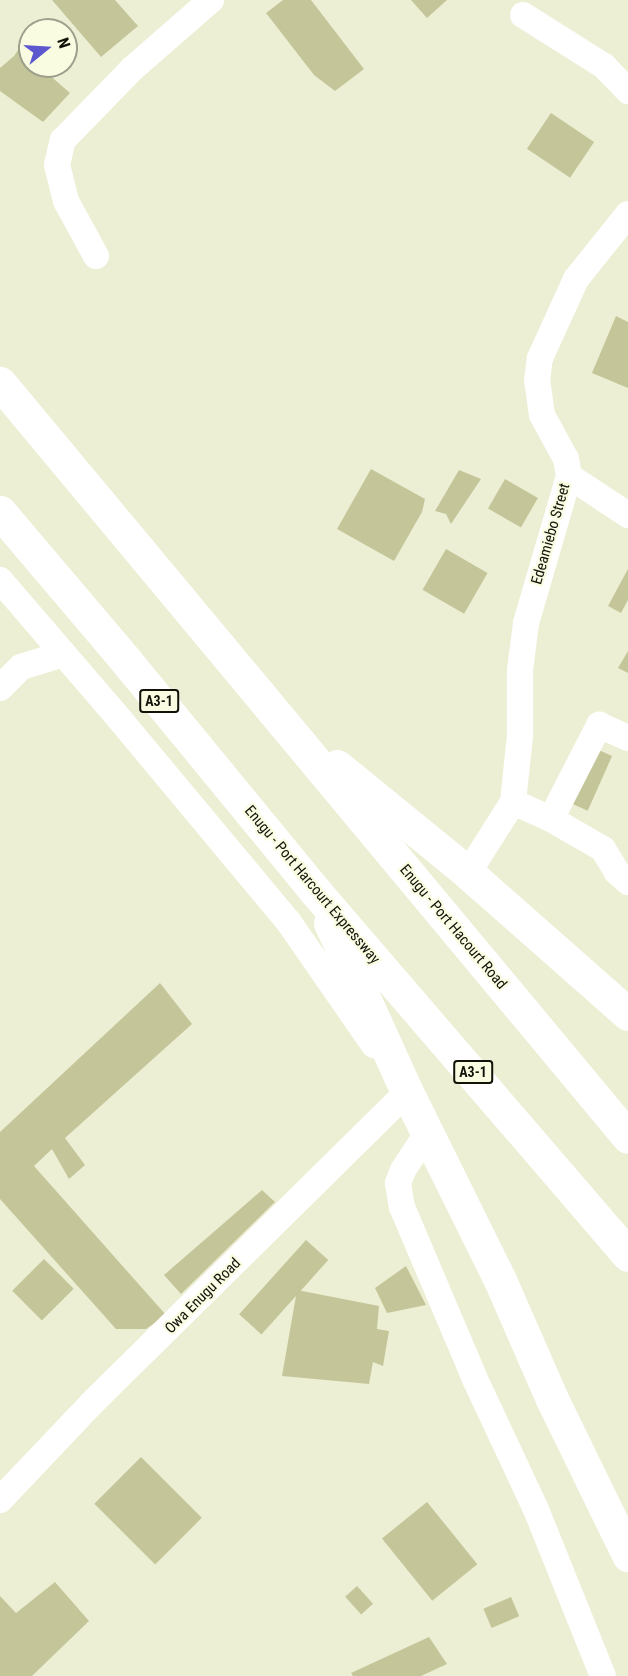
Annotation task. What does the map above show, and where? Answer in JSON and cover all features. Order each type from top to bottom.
[{"type":"highway","points":[[0,383],[278,717],[468,873],[628,1014]]},
{"type":"highway","name":"Enugu - Port Harcourt Expressway","points":[[0,512],[315,891],[628,1256]]},
{"type":"highway","name":"Enugu - Port Hacourt Road","points":[[278,717],[628,1137]]},
{"type":"highway","points":[[315,891],[407,1092],[500,1280],[552,1399],[628,1555]]},
{"type":"street","points":[[96,256],[66,201],[57,165],[63,140],[132,69],[210,0]]},
{"type":"street","points":[[523,15],[604,66],[628,91]]},
{"type":"street","name":"Edeamiebo Street","points":[[468,873],[513,802],[520,735],[520,670],[526,623],[568,476],[566,459],[542,415],[537,381],[540,358],[576,279],[628,214]]},
{"type":"street","points":[[568,476],[628,515]]},
{"type":"street","points":[[0,580],[288,921],[407,1092]]},
{"type":"street","points":[[0,688],[21,667],[63,654]]},
{"type":"street","points":[[551,819],[599,725],[628,738]]},
{"type":"street","points":[[513,802],[551,819],[603,849],[616,872],[628,882]]},
{"type":"street","name":"Owa Enugu Road","points":[[0,1500],[94,1401],[407,1092]]},
{"type":"street","points":[[428,1132],[403,1170],[398,1183],[402,1207],[474,1377],[535,1507],[603,1676]]},
{"type":"building","points":[[52,0],[115,0],[138,26],[101,57],[78,30],[78,18],[67,18]]},
{"type":"building","points":[[283,0],[311,0],[364,69],[335,91],[314,75],[266,13]]},
{"type":"building","points":[[411,0],[447,0],[427,18]]},
{"type":"building","points":[[18,50],[18,78],[53,78],[70,93],[43,122],[0,91],[0,68]]},
{"type":"building","points":[[551,113],[594,142],[570,178],[527,149]]},
{"type":"building","points":[[616,316],[628,322],[628,388],[592,373]]},
{"type":"building","points":[[371,469],[425,499],[422,512],[394,561],[337,529]]},
{"type":"building","points":[[459,470],[481,479],[451,524],[446,514],[435,511]]},
{"type":"building","points":[[505,479],[538,498],[521,527],[488,508]]},
{"type":"building","points":[[446,549],[488,573],[464,614],[422,590]]},
{"type":"building","points":[[628,569],[628,600],[621,613],[608,606]]},
{"type":"building","points":[[628,651],[628,673],[618,668]]},
{"type":"building","points":[[592,747],[612,756],[588,811],[568,802]]},
{"type":"building","points":[[160,983],[192,1024],[65,1138],[85,1165],[69,1179],[52,1149],[34,1166],[166,1315],[146,1329],[116,1329],[0,1199],[0,1132]]},
{"type":"building","points":[[262,1190],[275,1202],[181,1294],[164,1275]]},
{"type":"building","points":[[306,1240],[328,1260],[261,1334],[239,1314]]},
{"type":"building","points":[[44,1259],[74,1289],[42,1321],[12,1291]]},
{"type":"building","points":[[406,1266],[426,1305],[387,1313],[375,1288]]},
{"type":"building","points":[[297,1290],[379,1306],[377,1329],[389,1331],[383,1366],[373,1362],[369,1384],[282,1376]]},
{"type":"building","points":[[141,1457],[202,1518],[155,1564],[94,1504]]},
{"type":"building","points":[[427,1502],[477,1564],[432,1601],[382,1539]]},
{"type":"building","points":[[55,1582],[89,1621],[32,1676],[0,1676],[0,1596],[16,1613]]},
{"type":"building","points":[[357,1586],[373,1604],[361,1615],[345,1597]]},
{"type":"building","points":[[511,1597],[519,1616],[492,1628],[483,1609]]},
{"type":"building","points":[[429,1637],[447,1664],[421,1676],[353,1676],[351,1673]]}]
